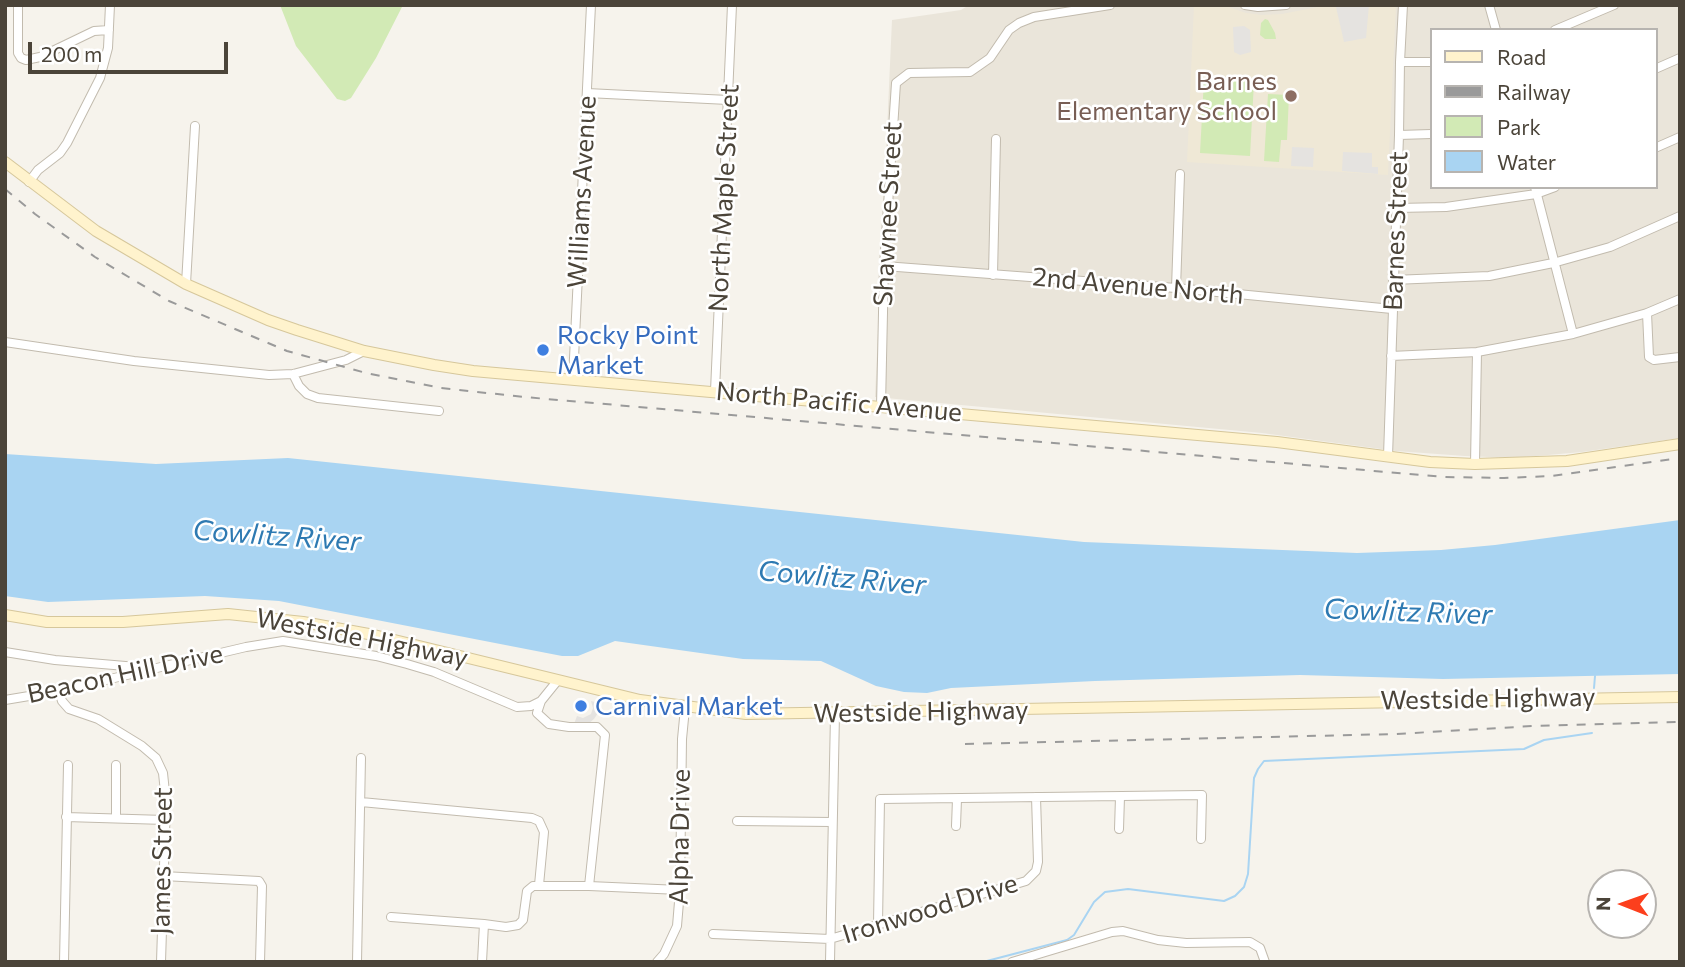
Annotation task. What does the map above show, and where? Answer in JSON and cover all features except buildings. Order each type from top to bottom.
[{"type":"street","points":[[18,5],[18,53],[20,58],[26,60],[40,57],[93,31],[109,30]]},
{"type":"street","points":[[29,182],[67,143],[104,69],[110,5]]},
{"type":"street","name":"Williams Avenue","points":[[573,379],[591,5]]},
{"type":"street","name":"North Maple Street","points":[[715,391],[732,5]]},
{"type":"street","name":"Shawnee Street","points":[[881,406],[884,266],[896,83],[909,73],[970,72],[990,58],[1009,30],[1019,23],[1110,5]]},
{"type":"street","points":[[1245,5],[1286,5]]},
{"type":"street","name":"Barnes Street","points":[[1388,456],[1403,5]]},
{"type":"street","points":[[1489,5],[1495,28]]},
{"type":"street","points":[[1560,28],[1614,5]]},
{"type":"street","points":[[1657,68],[1680,58]]},
{"type":"street","points":[[1400,62],[1430,62]]},
{"type":"street","points":[[587,93],[728,100]]},
{"type":"street","points":[[186,284],[195,127]]},
{"type":"street","points":[[1399,135],[1430,134]]},
{"type":"street","points":[[1657,147],[1680,137]]},
{"type":"street","points":[[993,275],[996,139]]},
{"type":"street","name":"North Pacific Avenue","points":[[5,162],[96,231],[186,284],[268,320],[364,351],[474,371],[1263,440],[1430,462],[1475,464],[1567,461],[1680,444]]},
{"type":"street","points":[[1176,288],[1180,174]]},
{"type":"street","points":[[1397,208],[1446,207],[1536,191],[1573,334]]},
{"type":"street","points":[[1393,280],[1489,276],[1553,262],[1610,247],[1680,216]]},
{"type":"street","name":"2nd Avenue North","points":[[884,266],[1176,288],[1392,309]]},
{"type":"street","points":[[1391,356],[1478,352],[1573,334],[1647,313],[1680,299]]},
{"type":"street","points":[[1647,313],[1649,357],[1654,360],[1680,357]]},
{"type":"street","points":[[5,342],[134,361],[259,374],[293,374],[346,360],[364,351]]},
{"type":"street","points":[[1475,464],[1478,352]]},
{"type":"street","points":[[293,374],[307,394],[318,398],[439,411]]},
{"type":"street","name":"Westside Highway","points":[[5,615],[47,622],[123,622],[229,614],[263,617],[374,635],[640,700],[746,715],[1680,696]]},
{"type":"street","name":"Beacon Hill Drive","points":[[5,699],[59,691],[268,642],[291,642],[407,664],[446,677],[513,706],[528,706],[541,701]]},
{"type":"street","points":[[5,652],[55,660],[130,664],[155,669]]},
{"type":"street","points":[[558,680],[541,701],[537,713],[549,724],[597,727],[605,736],[589,886]]},
{"type":"street","name":"James Street","points":[[59,691],[62,701],[69,709],[107,724],[142,746],[156,758],[163,773],[165,820],[161,962]]},
{"type":"street","name":"Alpha Drive","points":[[657,962],[664,954],[677,926],[685,708]]},
{"type":"street","points":[[830,962],[835,714]]},
{"type":"street","points":[[358,962],[361,758]]},
{"type":"street","points":[[64,962],[68,765]]},
{"type":"street","points":[[116,765],[116,818]]},
{"type":"street","points":[[878,924],[880,799],[1202,795],[1201,839]]},
{"type":"street","name":"Ironwood Drive","points":[[713,934],[830,939],[1026,881],[1036,872],[1038,862],[1036,797]]},
{"type":"street","points":[[1119,829],[1120,797]]},
{"type":"street","points":[[956,827],[957,799]]},
{"type":"street","points":[[360,802],[532,818],[539,821],[544,832],[539,885]]},
{"type":"street","points":[[66,817],[165,820]]},
{"type":"street","points":[[737,821],[832,822]]},
{"type":"street","points":[[163,876],[259,881],[262,886],[260,962]]},
{"type":"street","points":[[391,918],[506,927],[518,925],[523,920],[527,891],[539,885],[680,890]]},
{"type":"street","points":[[482,962],[484,925]]},
{"type":"street","points":[[1012,962],[1112,932],[1123,932],[1185,943],[1250,942],[1260,948],[1265,962]]},
{"type":"shaded area","points":[[969,5],[1680,5],[1680,438],[1582,452],[1513,458],[1465,456],[1396,451],[1262,433],[875,397],[892,20],[961,10]]},
{"type":"shaded area","name":"Barnes Elementary School","points":[[1194,5],[1223,5],[1262,15],[1328,5],[1396,5],[1388,175],[1187,162]]},
{"type":"shaded area","points":[[1369,5],[1366,38],[1344,42],[1336,7]]},
{"type":"shaded area","points":[[1244,26],[1250,30],[1251,52],[1240,55],[1234,52],[1233,27]]},
{"type":"shaded area","points":[[1292,147],[1314,148],[1313,167],[1291,166]]},
{"type":"shaded area","points":[[1343,152],[1372,153],[1372,167],[1378,167],[1378,174],[1342,171]]},
{"type":"shaded area","points":[[591,701],[599,703],[594,719],[588,724],[574,724],[577,716],[583,718],[591,714]]},
{"type":"green space","points":[[280,5],[403,5],[376,58],[351,98],[345,101],[337,99],[296,46]]},
{"type":"green space","points":[[1265,19],[1268,20],[1276,39],[1265,39],[1260,35],[1261,23]]},
{"type":"green space","points":[[1204,79],[1254,82],[1250,156],[1200,153]]},
{"type":"green space","points":[[1268,94],[1289,95],[1287,140],[1281,140],[1279,162],[1264,161]]},
{"type":"water","name":"Cowlitz River","points":[[5,454],[156,464],[288,458],[1084,542],[1357,553],[1495,545],[1680,520],[1680,674],[1443,679],[1300,675],[1095,681],[951,688],[927,693],[904,692],[876,686],[821,661],[743,659],[615,641],[578,656],[562,656],[279,601],[205,596],[48,602],[5,596]]},
{"type":"waterway","points":[[1594,688],[1595,676]]},
{"type":"waterway","points":[[983,962],[1067,940],[1074,935],[1094,902],[1105,892],[1128,889],[1224,901],[1235,896],[1244,887],[1248,874],[1254,778],[1264,761],[1524,749],[1544,740],[1592,733]]},
{"type":"railway","points":[[5,189],[95,257],[169,301],[287,351],[366,373],[441,388],[1444,477],[1551,476],[1680,458]]},
{"type":"railway","points":[[965,744],[1396,734],[1533,726],[1680,722]]},
{"type":"place","name":"Barnes Elementary School","points":[[1291,96]]},
{"type":"place","name":"Rocky Point Market","points":[[543,350]]},
{"type":"place","name":"Carnival Market","points":[[581,706]]}]
